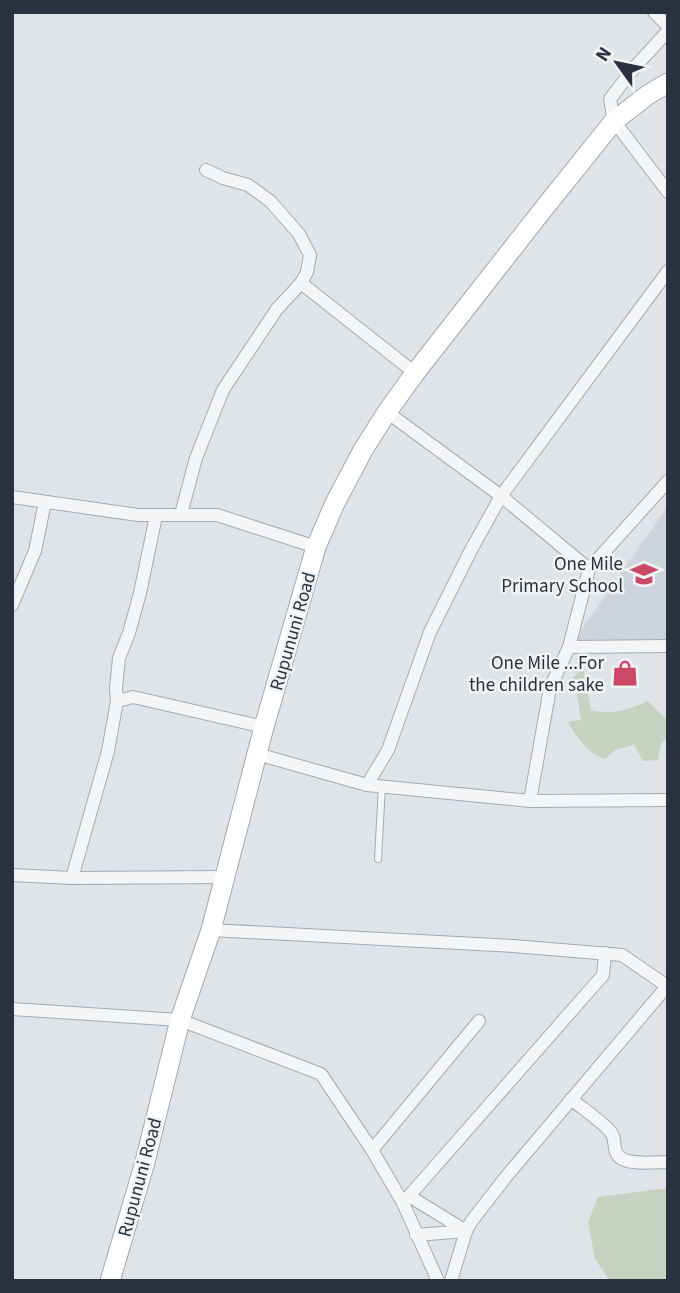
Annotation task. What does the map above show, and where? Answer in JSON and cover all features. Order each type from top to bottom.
[{"type":"main road","name":"Rupununi Road","points":[[110,1281],[145,1162],[180,1020],[211,930],[264,727],[316,547],[335,503],[387,412],[541,212],[614,121],[668,83]]},
{"type":"street","points":[[654,12],[668,29],[610,99],[614,121],[668,192]]},
{"type":"street","points":[[181,514],[195,458],[223,390],[277,309],[301,283],[307,272],[310,255],[299,234],[270,201],[248,185],[206,170]]},
{"type":"street","points":[[367,785],[388,750],[430,632],[501,496],[668,271]]},
{"type":"street","points":[[301,283],[415,373]]},
{"type":"street","points":[[387,412],[501,496],[589,569]]},
{"type":"street","points":[[530,801],[550,688],[569,647],[589,569],[668,481]]},
{"type":"street","points":[[12,497],[138,515],[217,515],[316,547]]},
{"type":"street","points":[[12,604],[16,584],[35,551],[45,502]]},
{"type":"street","points":[[72,878],[108,751],[117,701],[119,658],[140,593],[156,516]]},
{"type":"street","points":[[569,647],[668,646]]},
{"type":"street","points":[[117,701],[133,697],[264,727]]},
{"type":"street","points":[[257,754],[367,785],[530,801],[668,800]]},
{"type":"street","points":[[12,875],[72,878],[225,877]]},
{"type":"street","points":[[211,930],[513,946],[622,955],[667,986],[505,1178],[466,1231],[451,1281]]},
{"type":"street","points":[[406,1199],[603,975],[605,953]]},
{"type":"street","points":[[12,1009],[180,1020],[321,1074],[406,1199],[416,1234],[438,1281]]},
{"type":"street","points":[[372,1150],[479,1021]]},
{"type":"street","points":[[571,1099],[611,1132],[615,1140],[615,1150],[624,1161],[668,1162]]},
{"type":"street","points":[[406,1199],[466,1231]]},
{"type":"street","points":[[416,1234],[466,1231]]},
{"type":"lane","points":[[378,859],[382,786]]},
{"type":"shaded area","name":"One Mile Primary School","points":[[668,506],[668,641],[572,643]]},
{"type":"green space","points":[[583,667],[591,710],[620,711],[648,701],[668,721],[668,736],[661,744],[658,760],[643,761],[634,745],[615,750],[605,759],[593,753],[579,739],[568,722],[581,720],[572,679]]},
{"type":"green space","points":[[668,1188],[668,1281],[610,1281],[595,1259],[588,1222],[598,1197]]},
{"type":"place","name":"One Mile Primary School","points":[[644,574]]},
{"type":"place","name":"One Mile ...For the children sake","points":[[625,673]]}]
